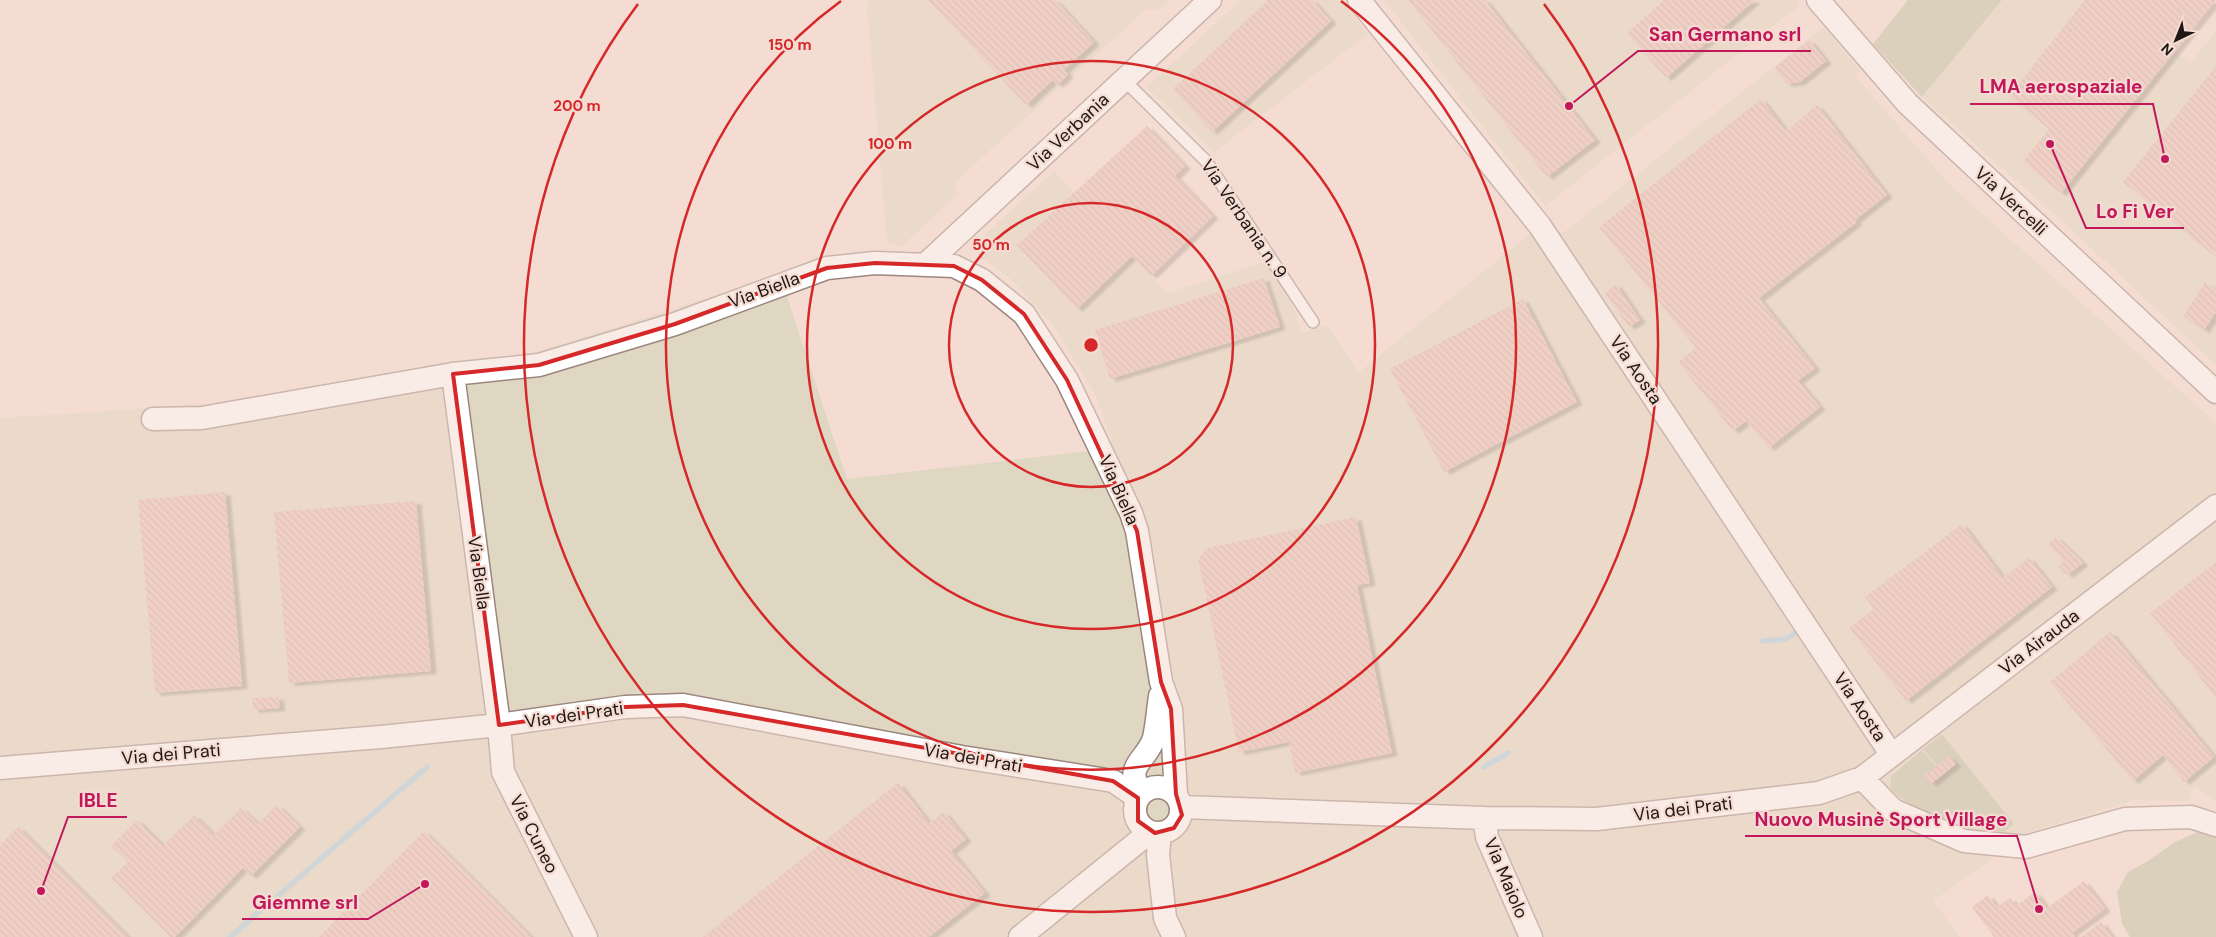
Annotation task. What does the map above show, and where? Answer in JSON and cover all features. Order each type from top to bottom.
[{"type":"street","name":"Via Verbania","points":[[926,264],[1210,0]]},
{"type":"street","name":"Via Aosta","points":[[1359,0],[1540,226],[1892,754]]},
{"type":"street","name":"Via Vercelli","points":[[1818,0],[1908,104],[2216,392]]},
{"type":"street","name":"Via Biella","points":[[499,725],[453,374],[539,365],[675,324],[826,268],[874,263],[954,266],[982,280],[1024,314],[1066,380],[1131,513],[1137,531],[1161,682],[1171,709],[1179,801]]},
{"type":"street","points":[[153,419],[202,418],[453,374]]},
{"type":"street","name":"Via Airauda","points":[[1862,778],[2216,506]]},
{"type":"street","name":"Via Biella","points":[[1140,795],[1135,783],[1134,774],[1141,757],[1153,740],[1161,682]]},
{"type":"street","name":"Via dei Prati","points":[[0,768],[499,725],[625,707],[683,705],[962,757],[1113,781],[1140,795]]},
{"type":"street","name":"Via Cuneo","points":[[499,725],[502,772],[586,937]]},
{"type":"street","points":[[1862,778],[1893,810],[1964,841],[2026,847],[2125,819],[2191,817],[2216,826]]},
{"type":"street","name":"Via dei Prati","points":[[1179,801],[1484,818],[1597,819],[1819,793],[1862,778]]},
{"type":"street","points":[[1156,786],[1164,787],[1179,801],[1179,822],[1168,832],[1155,833],[1143,828],[1138,821],[1135,805],[1140,795],[1156,786]]},
{"type":"street","name":"Via Maiolo","points":[[1484,818],[1487,837],[1532,937]]},
{"type":"street","points":[[1020,937],[1155,833]]},
{"type":"street","points":[[1155,833],[1165,918],[1174,937]]},
{"type":"lane","name":"Via Verbania n. 9","points":[[1124,80],[1206,161],[1313,322]]},
{"type":"highlighted area","points":[[875,263],[954,266],[982,280],[1024,314],[1067,380],[1137,531],[1161,682],[1171,709],[1176,794],[1182,815],[1174,828],[1155,833],[1138,821],[1138,798],[1113,781],[683,705],[625,707],[499,725],[453,374],[539,365],[675,324],[827,268]]},
{"type":"shaded area","points":[[868,0],[1170,0],[1158,10],[1147,9],[954,183],[958,194],[902,246],[887,244],[867,8]]},
{"type":"shaded area","points":[[1241,0],[1341,0],[1368,34],[1214,152],[1146,87]]},
{"type":"shaded area","points":[[1384,0],[1795,0],[1800,5],[1545,206]]},
{"type":"shaded area","points":[[2002,0],[2183,0],[2155,35],[2190,63],[2216,31],[2216,365],[2063,222],[1922,97]]},
{"type":"shaded area","points":[[1824,27],[1860,71],[1855,76],[1950,185],[2216,423],[2216,803],[2194,785],[2188,801],[2135,800],[2030,832],[1933,901],[1960,937],[0,937],[0,418],[271,400],[435,368],[529,354],[780,275],[847,479],[1114,448],[1096,396],[1053,325],[1012,280],[978,256],[976,244],[1054,171],[1167,293],[1265,262],[1290,297],[1302,333],[1328,325],[1359,372],[1532,233],[1564,232]]},
{"type":"green space","points":[[1908,0],[2002,0],[1922,97],[1873,44]]},
{"type":"green space","points":[[1942,734],[2014,824],[2004,832],[1959,823],[1929,814],[1915,807],[1891,789],[1891,776],[1922,750],[1936,767],[1955,764],[1949,756],[1937,766],[1923,749]]},
{"type":"green space","points":[[2198,832],[2216,837],[2216,937],[2130,937],[2122,924],[2117,892],[2128,872],[2175,842]]},
{"type":"building","points":[[928,0],[1055,0],[1094,42],[1064,70],[1068,75],[1063,80],[1057,85],[1053,80],[1026,105]]},
{"type":"building","points":[[1268,0],[1312,0],[1331,21],[1212,132],[1173,89]]},
{"type":"building","points":[[1408,0],[1485,0],[1595,140],[1547,177]]},
{"type":"building","points":[[1664,0],[1755,0],[1666,78],[1627,33]]},
{"type":"building","points":[[2085,0],[2216,0],[2061,193],[2023,162],[2049,129],[2009,96]]},
{"type":"building","points":[[1809,40],[1826,61],[1800,82],[1787,84],[1774,68]]},
{"type":"building","points":[[2216,66],[2216,257],[2123,182]]},
{"type":"building","points":[[1761,99],[1786,131],[1817,105],[1887,195],[1855,220],[1857,222],[1759,298],[1815,368],[1798,381],[1820,407],[1769,448],[1746,421],[1733,431],[1678,362],[1696,348],[1599,227]]},
{"type":"building","points":[[1147,126],[1185,166],[1175,176],[1213,216],[1151,276],[1132,256],[1077,309],[1017,245]]},
{"type":"building","points":[[1264,278],[1280,327],[1110,379],[1095,330]]},
{"type":"building","points":[[2205,283],[2216,290],[2216,312],[2204,330],[2183,316]]},
{"type":"building","points":[[1616,284],[1640,320],[1629,327],[1605,293]]},
{"type":"building","points":[[1523,299],[1577,402],[1444,472],[1390,369]]},
{"type":"building","points":[[225,492],[242,686],[155,693],[138,500]]},
{"type":"building","points":[[416,501],[431,671],[289,683],[274,512]]},
{"type":"building","points":[[1356,517],[1370,583],[1357,585],[1392,753],[1295,773],[1289,742],[1239,752],[1198,559],[1207,548]]},
{"type":"building","points":[[1962,524],[2003,578],[2029,558],[2052,587],[1906,701],[1849,628],[1874,609],[1865,597]]},
{"type":"building","points":[[2056,537],[2083,563],[2067,575],[2058,566],[2064,561],[2048,545]]},
{"type":"building","points":[[2216,562],[2216,698],[2150,613]]},
{"type":"building","points":[[2110,632],[2214,757],[2184,782],[2163,755],[2133,781],[2050,682]]},
{"type":"building","points":[[278,697],[280,708],[253,710],[252,698]]},
{"type":"building","points":[[1949,756],[1956,764],[1931,784],[1924,776]]},
{"type":"building","points":[[898,783],[929,823],[944,812],[966,839],[951,851],[985,893],[929,937],[703,937]]},
{"type":"building","points":[[277,805],[300,827],[251,876],[243,868],[175,937],[170,937],[111,878],[128,862],[111,846],[137,820],[163,846],[194,815],[214,835],[241,808],[258,824]]},
{"type":"building","points":[[18,827],[128,937],[0,937],[0,845]]},
{"type":"building","points":[[424,831],[531,937],[319,937]]},
{"type":"building","points":[[2084,881],[2105,909],[2072,933],[2075,937],[1994,937],[1972,907],[1988,895],[1997,907],[2010,898],[2016,906],[2035,892],[2047,908]]},
{"type":"building","points":[[2101,922],[2112,937],[2081,937]]},
{"type":"waterway","points":[[1763,641],[1786,639],[1795,633]]},
{"type":"waterway","points":[[1484,767],[1508,753]]},
{"type":"waterway","points":[[230,937],[427,767]]},
{"type":"place","name":"San Germano srl","points":[[1569,106]]},
{"type":"place","name":"Lo Fi Ver","points":[[2050,144]]},
{"type":"place","name":"LMA aerospaziale","points":[[2165,159]]},
{"type":"place","name":"Giemme srl","points":[[425,884]]},
{"type":"place","name":"IBLE","points":[[41,891]]},
{"type":"place","name":"Nuovo Musinè Sport Village","points":[[2039,909]]}]
